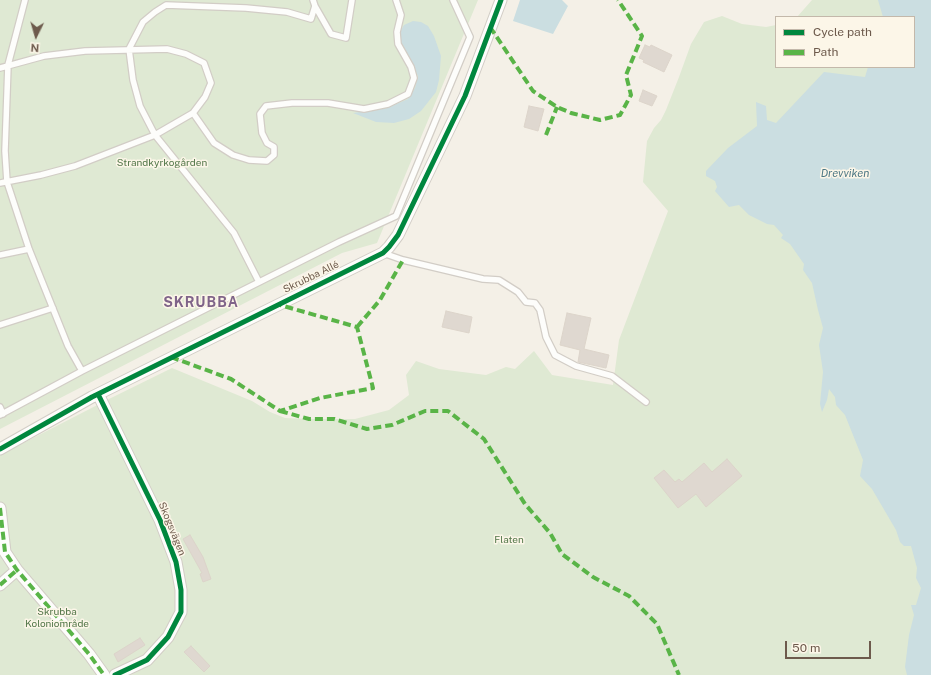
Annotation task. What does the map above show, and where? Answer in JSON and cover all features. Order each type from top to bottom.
[{"type":"street","name":"Skrubba Allé","points":[[0,449],[98,394],[383,253],[398,235],[464,96],[501,0]]},
{"type":"street","name":"Skogsvägen","points":[[98,394],[160,520],[176,562],[182,590],[181,612],[168,638],[147,660],[115,675]]},
{"type":"street","points":[[0,508],[5,552],[17,570],[89,654],[104,675]]},
{"type":"street","points":[[0,585],[17,570]]},
{"type":"lane","points":[[25,0],[8,65],[5,151],[7,182],[29,250],[68,346],[82,371]]},
{"type":"lane","points":[[313,0],[331,34],[346,38],[352,0]]},
{"type":"lane","points":[[193,113],[214,143],[233,155],[249,160],[267,161],[274,155],[274,147],[267,143],[262,133],[260,114],[266,106],[292,103],[328,103],[364,109],[388,104],[408,94],[414,78],[411,67],[398,44],[397,32],[401,15],[396,0]]},
{"type":"lane","points":[[0,407],[2,414],[82,371],[259,282],[396,216],[470,37],[453,0]]},
{"type":"lane","points":[[259,282],[234,233],[155,135],[140,106],[133,80],[129,49],[143,22],[166,5],[253,8],[287,12],[311,19],[315,6]]},
{"type":"lane","points":[[0,68],[44,56],[85,50],[167,49],[186,54],[204,64],[211,83],[205,97],[193,113],[155,135],[75,166],[41,176],[0,183]]},
{"type":"lane","points":[[0,255],[29,250]]},
{"type":"lane","points":[[383,253],[403,260],[482,278],[499,280],[518,292],[526,302],[535,303],[540,310],[546,337],[555,355],[576,366],[612,376],[646,402]]},
{"type":"lane","points":[[0,325],[53,308]]},
{"type":"green space","name":"Strandkyrkogården","points":[[0,0],[478,0],[377,243],[342,253],[0,429]]},
{"type":"green space","name":"Flaten","points":[[812,0],[931,0],[931,675],[0,675],[0,455],[172,368],[252,401],[270,412],[285,418],[309,419],[355,419],[389,410],[409,395],[406,375],[416,361],[439,369],[486,375],[506,367],[515,369],[534,351],[552,375],[613,385],[619,340],[668,211],[643,182],[647,141],[666,110],[691,44],[704,22],[722,16],[742,24],[766,27],[775,25],[775,68],[915,68],[915,16],[798,16]]},
{"type":"water","points":[[520,0],[562,0],[568,6],[553,34],[513,21]]},
{"type":"water","name":"Drevviken","points":[[878,0],[931,0],[931,675],[907,675],[905,667],[909,635],[914,615],[911,605],[916,605],[921,588],[916,578],[917,568],[911,546],[904,546],[900,542],[896,530],[872,489],[860,476],[863,460],[845,415],[836,405],[835,397],[829,389],[827,400],[822,412],[820,404],[823,372],[819,345],[823,328],[812,283],[803,270],[804,264],[790,244],[781,238],[783,235],[774,225],[767,224],[749,215],[739,205],[729,207],[715,191],[717,187],[715,181],[706,176],[706,171],[728,148],[757,126],[756,102],[766,106],[767,120],[776,123],[824,72],[865,77],[868,68],[915,68],[915,16],[883,16]]},
{"type":"water","points":[[413,21],[421,22],[428,26],[434,36],[441,56],[439,80],[436,92],[421,111],[409,119],[394,123],[376,122],[353,113],[387,108],[408,99],[415,88],[418,76],[400,41],[400,32],[404,25]]},
{"type":"building","points":[[645,45],[650,47],[651,45],[672,55],[664,72],[643,62],[644,60],[639,58]]},
{"type":"building","points":[[643,90],[657,96],[652,106],[639,101]]},
{"type":"building","points":[[529,106],[544,109],[538,131],[524,127]]},
{"type":"building","points":[[446,311],[472,317],[469,333],[442,327]]},
{"type":"building","points":[[567,313],[591,318],[584,349],[609,355],[606,368],[578,362],[580,350],[560,345]]},
{"type":"building","points":[[727,459],[742,476],[706,507],[696,494],[678,508],[654,478],[664,470],[675,482],[679,479],[682,482],[704,463],[712,472]]},
{"type":"building","points":[[190,535],[203,557],[211,579],[203,582],[200,574],[202,573],[183,539]]},
{"type":"building","points":[[140,638],[145,645],[118,662],[114,654]]},
{"type":"building","points":[[191,646],[210,666],[204,672],[184,652]]},
{"type":"marked path","points":[[490,27],[533,91],[557,107],[571,113],[600,120],[620,115],[631,95],[626,75],[642,36],[618,0]]},
{"type":"marked path","points":[[546,135],[557,107]]},
{"type":"marked path","points":[[357,327],[380,300],[403,260]]},
{"type":"marked path","points":[[171,357],[231,379],[280,411],[320,398],[373,388],[357,327],[280,305]]},
{"type":"marked path","points":[[280,411],[309,419],[334,419],[367,429],[392,425],[425,411],[448,411],[484,439],[525,504],[550,533],[562,554],[593,577],[629,596],[657,624],[679,675]]},
{"type":"marked path","points":[[0,508],[5,552],[17,570],[89,654],[104,675]]},
{"type":"marked path","points":[[0,585],[17,570]]},
{"type":"cycle path","points":[[0,449],[92,397],[383,253],[398,235],[465,96],[501,0]]},
{"type":"cycle path","points":[[98,394],[160,520],[176,562],[181,590],[181,612],[168,637],[147,660],[115,675]]},
{"type":"district","name":"SKRUBBA","points":[[201,303]]},
{"type":"park label","name":"Skrubba Koloniområde","points":[[57,618]]}]
